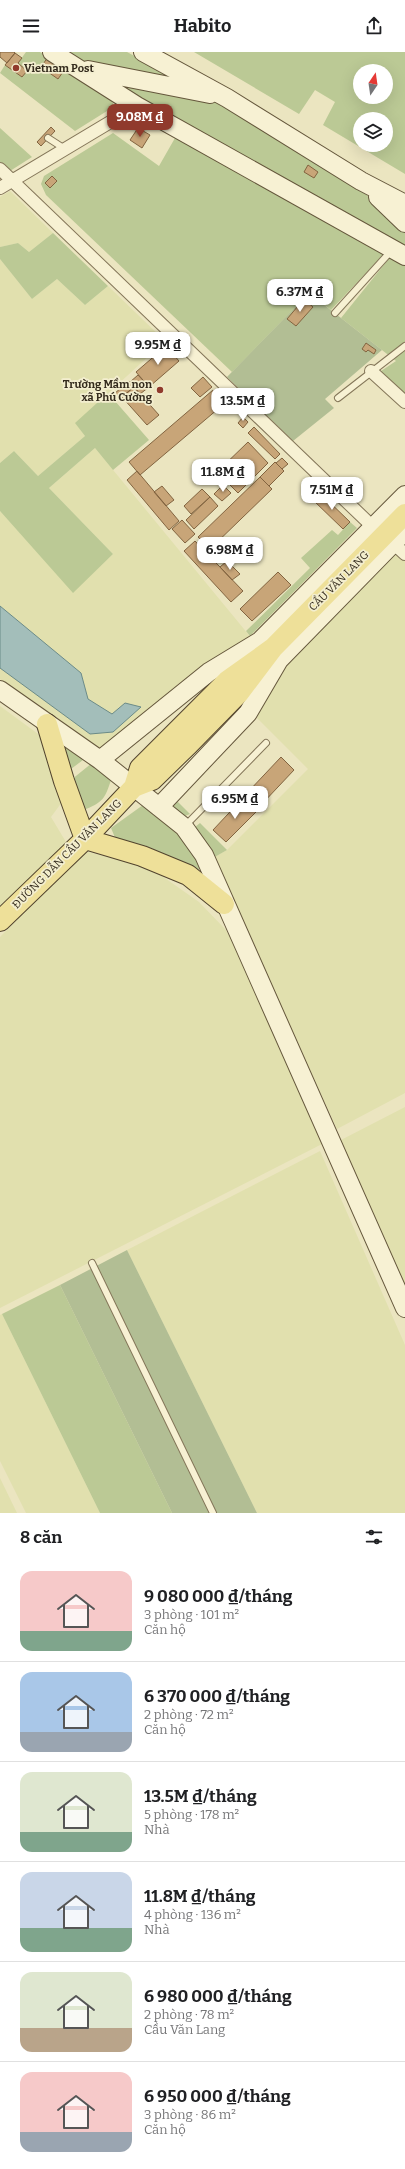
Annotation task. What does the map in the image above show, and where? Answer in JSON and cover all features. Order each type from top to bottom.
[{"type":"main road","points":[[52,52],[137,106],[151,118],[399,252]]},
{"type":"main road","points":[[143,52],[227,98],[361,181],[405,204]]},
{"type":"main road","points":[[76,68],[227,98]]},
{"type":"main road","points":[[361,181],[405,223]]},
{"type":"main road","points":[[100,760],[209,672],[260,641],[405,495]]},
{"type":"main road","name":"CẦU VĂN LANG","points":[[273,648],[405,514]]},
{"type":"main road","points":[[159,807],[248,713],[279,660],[401,543]]},
{"type":"main road","points":[[134,787],[152,780],[189,744],[240,693],[273,648]]},
{"type":"main road","points":[[134,787],[133,760],[220,673],[273,648]]},
{"type":"main road","points":[[0,690],[100,760],[184,827],[204,855],[224,904],[332,1140],[405,1308]]},
{"type":"main road","points":[[48,724],[64,781],[85,839],[142,856],[188,875],[224,904]]},
{"type":"main road","name":"ĐƯỜNG DẪN CẦU VĂN LANG","points":[[0,922],[85,839],[134,787]]},
{"type":"street","points":[[0,188],[137,106]]},
{"type":"street","points":[[0,169],[373,527]]},
{"type":"street","points":[[371,371],[405,402]]},
{"type":"lane","points":[[48,138],[65,149]]},
{"type":"lane","points":[[335,314],[399,252]]},
{"type":"lane","points":[[338,398],[405,346]]},
{"type":"lane","points":[[184,827],[266,743]]},
{"type":"lane","points":[[92,1263],[213,1513]]},
{"type":"green space","points":[[26,52],[40,52],[48,57],[42,67],[58,79],[65,69],[110,99],[115,106],[75,131],[0,73],[5,65],[22,77],[27,71],[18,63]]},
{"type":"green space","points":[[59,52],[127,52],[190,86],[81,66]]},
{"type":"green space","points":[[194,52],[405,52],[405,174],[368,152],[393,152],[393,112],[353,112],[353,143],[323,125],[335,102],[315,90],[299,114]]},
{"type":"green space","points":[[101,78],[215,98],[355,184],[405,231],[405,251]]},
{"type":"green space","points":[[151,124],[384,254],[331,310],[309,293],[232,372],[46,195],[41,184],[44,176],[113,133],[159,166],[175,138]]},
{"type":"green space","points":[[0,128],[32,157],[10,171],[0,162]]},
{"type":"green space","points":[[10,191],[53,233],[29,252],[18,243],[0,247],[0,197]]},
{"type":"green space","points":[[53,233],[108,286],[85,305],[57,279],[32,299],[0,259],[0,247],[18,243],[29,252]]},
{"type":"green space","points":[[391,256],[405,263],[405,397],[378,373],[396,361],[341,318]]},
{"type":"green space","points":[[0,259],[32,299],[57,279],[85,305],[108,286],[165,341],[76,423],[85,436],[38,476],[14,451],[0,463]]},
{"type":"green space","points":[[309,293],[382,350],[325,399],[334,408],[293,441],[227,377]]},
{"type":"green space","points":[[108,393],[149,440],[113,470],[95,448],[49,488],[113,554],[73,593],[0,511],[0,463],[14,451],[38,476],[85,436],[75,423]]},
{"type":"green space","points":[[95,448],[253,640],[102,750],[85,743],[0,679],[0,668],[90,734],[113,715],[88,699],[81,673],[0,606],[0,511],[73,592],[113,554],[49,488]]},
{"type":"green space","points":[[350,522],[357,528],[250,636],[246,631],[310,568],[301,558],[332,530],[338,535]]},
{"type":"green space","points":[[392,548],[405,561],[405,1093],[337,1129],[213,858],[227,850],[308,769],[253,714],[283,662]]},
{"type":"green space","points":[[0,706],[45,739],[62,802],[51,817],[66,842],[0,909]]},
{"type":"green space","points":[[61,741],[87,757],[67,772]]},
{"type":"green space","points":[[92,763],[112,777],[108,789],[101,801],[86,809],[76,804],[71,780]]},
{"type":"green space","points":[[172,796],[190,814],[180,818],[172,811]]},
{"type":"green space","points":[[143,805],[187,838],[203,864],[198,870],[125,846],[116,840],[111,828]]},
{"type":"green space","points":[[200,823],[227,850],[213,858],[196,835],[195,827]]},
{"type":"green space","points":[[84,851],[135,864],[162,876],[199,902],[226,930],[240,954],[326,1142],[0,1308],[0,937]]},
{"type":"green space","points":[[405,1107],[405,1291],[339,1141]]},
{"type":"green space","points":[[320,1151],[405,1345],[405,1513],[257,1513],[127,1250]]},
{"type":"green space","points":[[127,1250],[257,1513],[172,1513],[60,1285]]},
{"type":"green space","points":[[60,1285],[172,1513],[100,1513],[2,1314]]},
{"type":"green space","points":[[2,1314],[100,1513],[26,1513],[0,1461],[0,1315]]},
{"type":"green space","points":[[0,1478],[17,1513],[0,1513]]},
{"type":"water","points":[[0,606],[81,673],[88,699],[112,714],[125,703],[141,707],[113,732],[90,734],[0,668]]},
{"type":"building","points":[[0,52],[15,53],[7,63],[0,57]]},
{"type":"building","name":"Vietnam Post","points":[[15,53],[22,58],[18,63],[27,71],[22,77],[5,65]]},
{"type":"building","points":[[48,57],[65,69],[58,79],[41,67]]},
{"type":"building","points":[[51,127],[55,131],[41,146],[37,142]]},
{"type":"building","points":[[138,128],[150,135],[142,148],[130,140]]},
{"type":"building","points":[[308,165],[318,172],[314,178],[304,172]]},
{"type":"building","points":[[52,176],[57,181],[50,188],[45,183]]},
{"type":"building","points":[[304,299],[313,307],[296,326],[287,319]]},
{"type":"building","points":[[366,343],[376,350],[374,354],[368,350],[366,352],[362,349]]},
{"type":"building","points":[[166,346],[179,361],[149,387],[136,372]]},
{"type":"building","points":[[138,375],[149,387],[140,394],[130,382]]},
{"type":"building","points":[[203,377],[212,387],[200,397],[191,388]]},
{"type":"building","points":[[129,381],[134,387],[119,399],[114,394]]},
{"type":"building","points":[[134,387],[159,415],[147,425],[122,397]]},
{"type":"building","points":[[213,390],[225,403],[140,475],[129,462]]},
{"type":"building","points":[[243,417],[248,422],[243,428],[238,423]]},
{"type":"building","points":[[254,427],[280,454],[275,459],[248,433]]},
{"type":"building","points":[[248,442],[268,463],[238,493],[217,472]]},
{"type":"building","points":[[282,458],[288,464],[282,469],[276,463]]},
{"type":"building","points":[[275,462],[284,471],[269,486],[260,477]]},
{"type":"building","points":[[137,471],[179,521],[169,530],[127,480]]},
{"type":"building","points":[[260,477],[272,489],[210,549],[198,537]]},
{"type":"building","points":[[223,485],[231,493],[222,501],[214,494]]},
{"type":"building","points":[[162,486],[174,500],[166,506],[154,492]]},
{"type":"building","points":[[202,489],[210,497],[191,514],[184,506]]},
{"type":"building","points":[[320,493],[350,522],[343,529],[313,500]]},
{"type":"building","points":[[210,497],[218,506],[194,529],[186,520]]},
{"type":"building","points":[[182,520],[195,534],[185,543],[172,529]]},
{"type":"building","points":[[195,541],[243,591],[231,602],[184,551]]},
{"type":"building","points":[[227,561],[240,574],[232,580],[220,567]]},
{"type":"building","points":[[278,572],[291,585],[252,621],[240,609]]},
{"type":"building","points":[[281,757],[294,770],[261,805],[248,792]]},
{"type":"building","points":[[243,798],[257,811],[226,842],[213,830]]},
{"type":"place","name":"Vietnam Post","points":[[16,68]]},
{"type":"place","name":"Trường Mầm non xã Phú Cường","points":[[160,390]]}]
